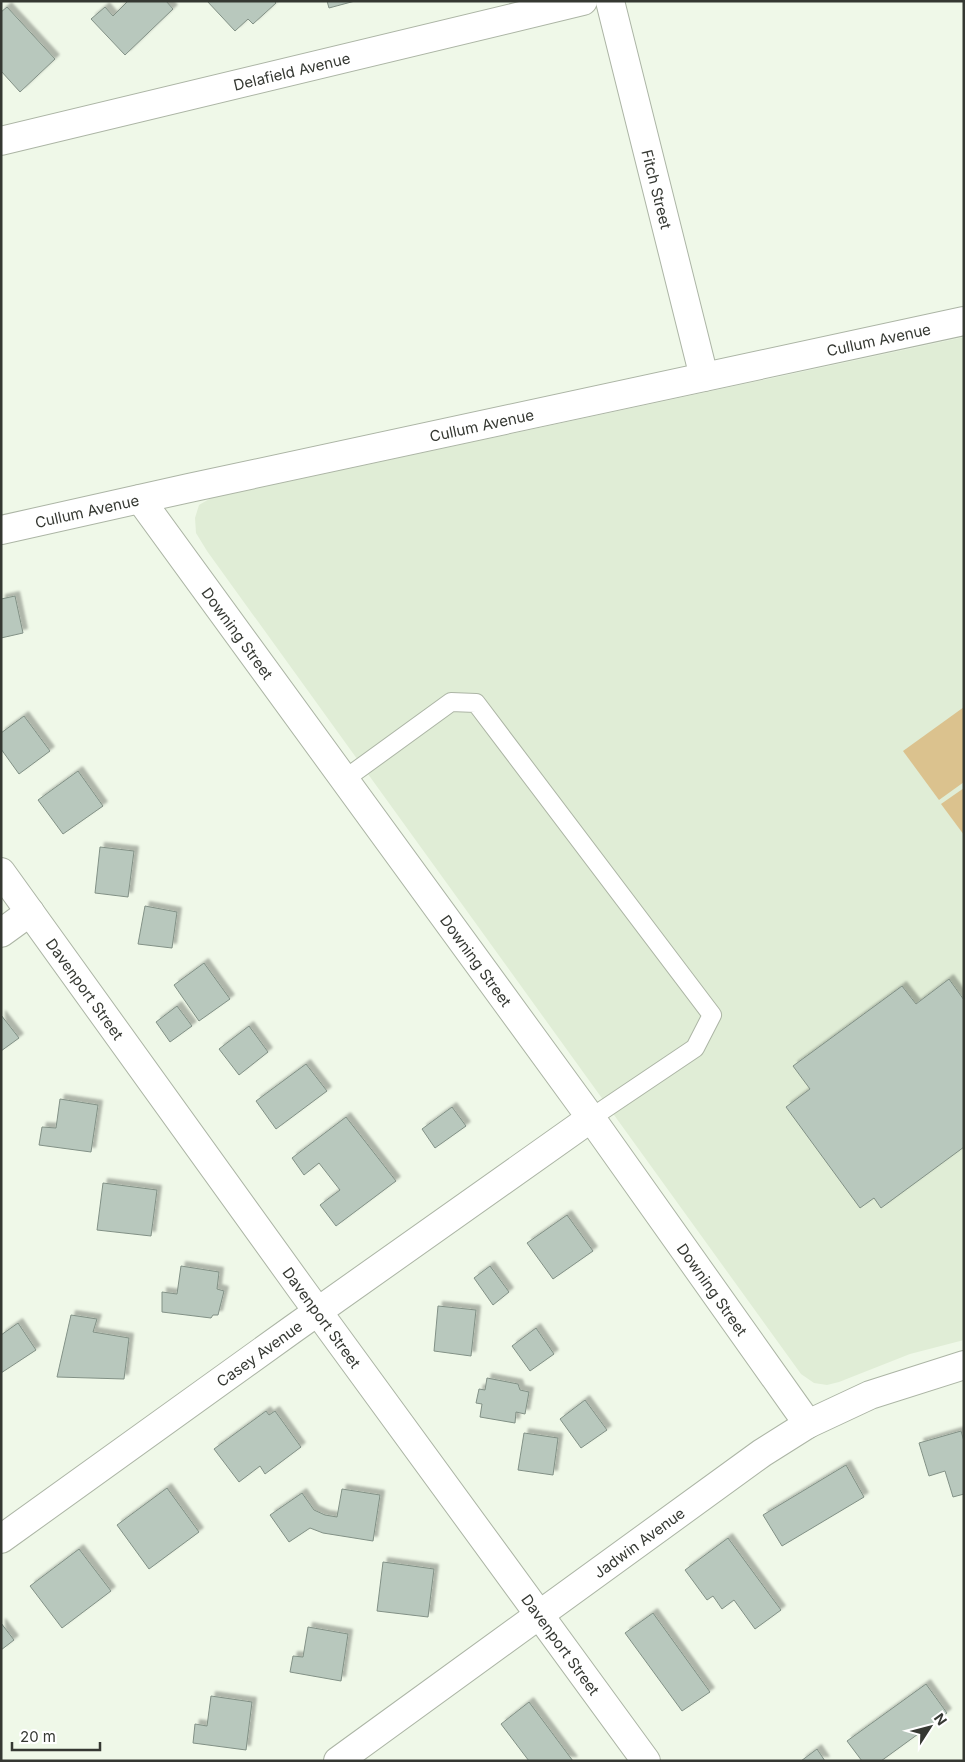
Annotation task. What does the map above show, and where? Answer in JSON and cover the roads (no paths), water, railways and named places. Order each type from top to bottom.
[{"type":"street","name":"Delafield Avenue","points":[[1,141],[583,1]]},
{"type":"street","name":"Fitch Street","points":[[610,1],[704,377]]},
{"type":"street","name":"Cullum Avenue","points":[[1,530],[964,321]]},
{"type":"street","name":"Downing Street","points":[[140,499],[591,1118],[808,1424]]},
{"type":"street","name":"Davenport Street","points":[[1,872],[317,1312],[646,1761]]},
{"type":"street","points":[[1,932],[30,912]]},
{"type":"street","name":"Casey Avenue","points":[[1,1539],[591,1118]]},
{"type":"street","name":"Jadwin Avenue","points":[[338,1761],[762,1453],[808,1424],[870,1395],[964,1364]]},
{"type":"lane","points":[[345,779],[451,702],[476,703],[712,1015],[695,1048],[591,1118]]}]
